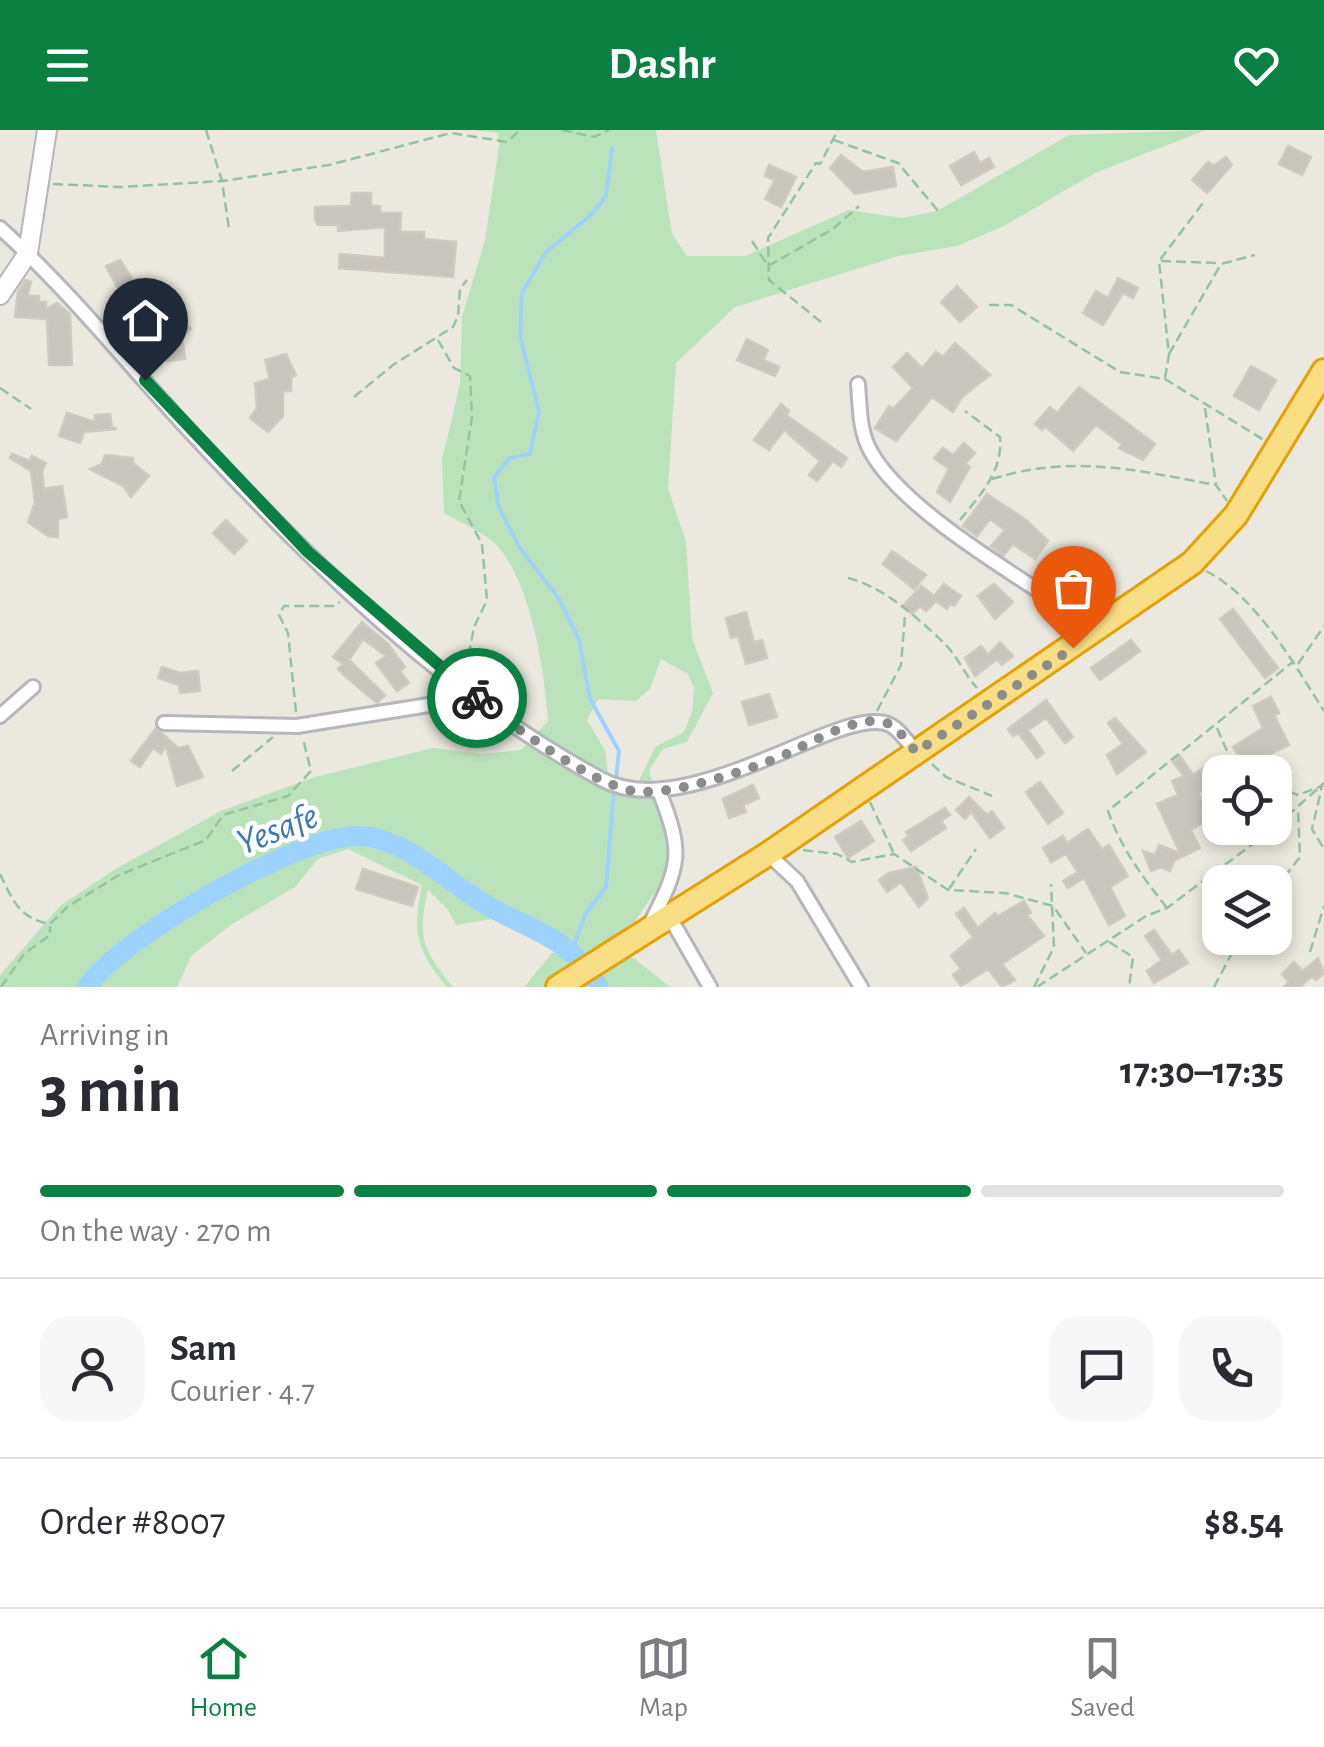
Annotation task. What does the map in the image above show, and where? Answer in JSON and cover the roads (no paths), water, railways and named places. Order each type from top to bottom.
[{"type":"highway","points":[[560,986],[668,914],[770,856],[862,788],[992,704],[1192,563],[1236,515],[1324,371]]},
{"type":"street","points":[[0,295],[28,254],[46,130]]},
{"type":"street","points":[[0,228],[197,439],[354,593],[483,703],[604,781],[634,792],[659,791],[774,759],[844,727],[872,722],[890,724],[916,752]]},
{"type":"street","points":[[858,384],[862,434],[877,462],[922,507],[1100,630]]},
{"type":"street","points":[[0,716],[34,687]]},
{"type":"street","points":[[164,723],[297,726],[441,703],[483,703]]},
{"type":"street","points":[[648,928],[678,860],[674,830],[659,791]]},
{"type":"street","points":[[770,856],[797,881],[860,987]]},
{"type":"street","points":[[668,914],[710,987]]},
{"type":"waterway","points":[[612,148],[606,196],[591,215],[546,252],[522,293],[520,336],[539,411],[530,454],[510,458],[494,477],[499,508],[520,548],[560,600],[579,640],[590,699],[619,751],[616,779]]},
{"type":"waterway","points":[[571,952],[586,913],[606,887],[614,789]]},
{"type":"waterway","name":"Yesafe","points":[[87,987],[135,943],[212,893],[294,853],[330,840],[357,836],[393,844],[490,907],[551,938],[576,957],[599,987]]}]
